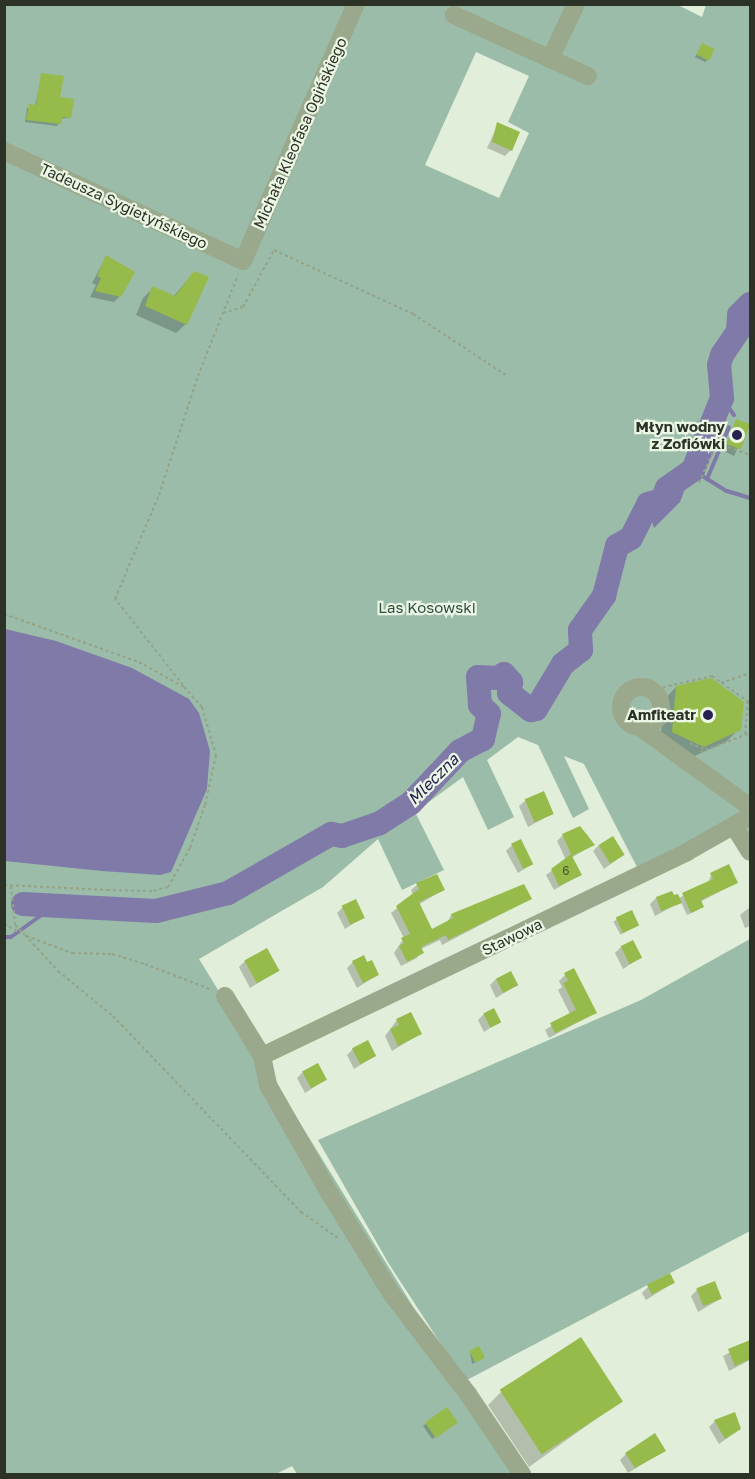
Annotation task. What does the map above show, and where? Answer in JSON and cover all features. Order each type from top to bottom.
[{"type":"street","name":"Michała Kleofasa Ogińskiego","points":[[243,261],[356,4]]},
{"type":"street","points":[[550,59],[576,4]]},
{"type":"street","points":[[454,15],[588,76]]},
{"type":"street","name":"Tadeusza Sygietyńskiego","points":[[4,151],[243,261]]},
{"type":"street","points":[[641,728],[652,724],[660,715],[661,702],[651,690],[635,688],[622,701],[626,720],[641,728],[750,807]]},
{"type":"street","name":"Stawowa","points":[[262,1056],[735,828],[750,816]]},
{"type":"street","points":[[735,828],[750,852]]},
{"type":"street","points":[[225,996],[262,1056],[268,1084],[342,1214],[391,1293],[468,1394],[522,1474]]},
{"type":"path","points":[[223,313],[243,307],[274,250],[413,314],[507,376]]},
{"type":"path","points":[[4,885],[152,891],[168,887],[174,880],[206,805],[216,755],[202,707],[115,599],[159,495],[243,261]]},
{"type":"path","points":[[699,483],[723,430]]},
{"type":"path","points":[[717,443],[750,455]]},
{"type":"path","points":[[4,614],[139,662],[184,687]]},
{"type":"path","points":[[721,683],[750,673]]},
{"type":"path","points":[[651,690],[712,676],[749,702],[744,735]]},
{"type":"path","points":[[683,758],[750,733]]},
{"type":"path","points":[[11,885],[15,925],[58,971],[113,1016],[302,1212],[344,1242]]},
{"type":"path","points":[[4,924],[25,935],[72,953],[112,954],[145,964],[225,996]]},
{"type":"green space","name":"Las Kosowski","points":[[676,4],[702,17],[706,5],[750,5],[750,847],[742,833],[638,869],[584,764],[564,756],[589,809],[573,818],[538,745],[518,737],[487,760],[514,817],[488,830],[463,777],[415,812],[444,870],[402,890],[378,839],[323,887],[199,959],[516,1474],[297,1474],[292,1466],[276,1474],[5,1474],[5,5]],"holes":[[[476,52],[529,76],[508,122],[529,133],[499,198],[425,165]]]},
{"type":"green space","points":[[750,939],[750,1231],[465,1381],[389,1264],[318,1140],[641,1000]]},
{"type":"shaded area","points":[[696,448],[703,451],[698,480],[688,481],[680,502],[654,528],[652,521],[663,491],[686,469]]},
{"type":"shaded area","points":[[5,629],[56,641],[132,668],[189,699],[199,713],[210,751],[207,789],[171,872],[160,875],[5,861]]},
{"type":"building","points":[[702,43],[715,49],[709,61],[697,55]]},
{"type":"building","points":[[41,73],[64,76],[60,97],[74,99],[71,118],[63,117],[61,124],[26,120],[29,104],[36,105]]},
{"type":"building","points":[[497,122],[520,132],[512,151],[492,142]]},
{"type":"building","points":[[106,255],[135,272],[121,297],[95,291],[101,278],[97,276]]},
{"type":"building","points":[[194,271],[209,277],[187,325],[145,306],[152,286],[175,296]]},
{"type":"building","name":"Młyn wodny z Zofiówki","points":[[736,419],[750,424],[741,450],[727,444]]},
{"type":"building","name":"Amfiteatr","points":[[711,678],[744,702],[741,730],[704,747],[672,732],[676,686]]},
{"type":"building","points":[[544,791],[554,814],[534,822],[525,799]]},
{"type":"building","points":[[580,826],[595,845],[572,856],[582,875],[559,886],[551,869],[571,854],[562,834]]},
{"type":"building","points":[[613,836],[625,855],[610,864],[599,845]]},
{"type":"building","points":[[521,839],[533,864],[523,869],[511,844]]},
{"type":"building","points":[[729,864],[738,883],[701,900],[704,907],[691,913],[682,893],[713,879],[710,873]]},
{"type":"building","points":[[437,874],[445,890],[419,902],[432,929],[453,918],[451,914],[524,884],[532,899],[448,940],[446,935],[421,947],[424,953],[407,962],[399,946],[404,943],[401,938],[410,934],[396,906],[419,889],[416,883]]},
{"type":"building","points":[[672,891],[674,895],[678,894],[682,903],[661,911],[656,897]]},
{"type":"building","points":[[356,899],[365,918],[350,925],[341,906]]},
{"type":"building","points":[[632,910],[639,925],[623,933],[616,918]]},
{"type":"building","points":[[633,940],[642,958],[630,964],[621,946]]},
{"type":"building","points":[[267,948],[280,971],[257,983],[244,961]]},
{"type":"building","points":[[364,955],[367,962],[372,960],[379,975],[363,983],[352,961]]},
{"type":"building","points":[[574,968],[597,1013],[555,1033],[550,1023],[576,1010],[563,983],[568,981],[564,973]]},
{"type":"building","points":[[511,971],[518,985],[503,993],[496,979]]},
{"type":"building","points":[[494,1008],[501,1022],[491,1028],[483,1013]]},
{"type":"building","points":[[411,1012],[422,1034],[398,1046],[390,1029],[399,1025],[396,1019]]},
{"type":"building","points":[[368,1040],[376,1056],[360,1064],[352,1048]]},
{"type":"building","points":[[318,1063],[327,1080],[311,1088],[302,1071]]},
{"type":"building","points":[[670,1273],[675,1283],[652,1295],[647,1285]]},
{"type":"building","points":[[715,1281],[722,1299],[703,1306],[696,1288]]},
{"type":"building","points":[[581,1337],[623,1402],[542,1454],[500,1390]]},
{"type":"building","points":[[750,1340],[750,1359],[735,1366],[728,1349]]},
{"type":"building","points":[[479,1346],[485,1358],[475,1363],[469,1351]]},
{"type":"building","points":[[447,1407],[458,1423],[436,1438],[425,1422]]},
{"type":"building","points":[[735,1412],[741,1429],[725,1439],[714,1420]]},
{"type":"building","points":[[655,1433],[666,1451],[635,1468],[625,1453]]},
{"type":"waterway","name":"Mleczna","points":[[23,904],[156,911],[228,893],[331,834],[342,836],[380,823],[411,803],[460,751],[483,739],[489,714],[480,705],[478,677],[498,678],[504,674],[511,682],[509,693],[531,710],[536,709],[563,664],[581,650],[580,630],[604,596],[617,546],[631,538],[648,504],[662,500],[667,488],[693,470],[722,398],[719,365],[722,355],[738,331],[739,315],[750,304]]},
{"type":"waterway","points":[[722,398],[734,415]]},
{"type":"waterway","points":[[707,479],[729,427]]},
{"type":"waterway","points":[[696,472],[727,491],[750,498]]},
{"type":"waterway","points":[[4,937],[11,937],[54,906]]},
{"type":"place","name":"Młyn wodny z Zofiówki","points":[[737,435]]},
{"type":"place","name":"Amfiteatr","points":[[708,715]]}]
